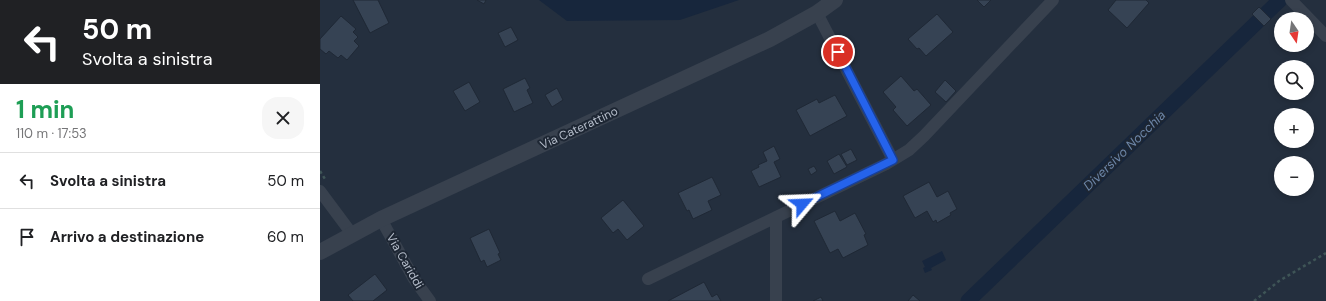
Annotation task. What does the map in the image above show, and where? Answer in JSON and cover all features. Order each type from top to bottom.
[{"type":"street","name":"Via Caterattino","points":[[320,252],[381,220],[770,38],[817,13],[835,0]]},
{"type":"street","points":[[648,279],[904,154],[919,142],[1052,0]]},
{"type":"street","points":[[1293,2],[1326,36]]},
{"type":"street","points":[[817,13],[893,160]]},
{"type":"street","points":[[320,191],[352,234]]},
{"type":"street","points":[[776,217],[776,301]]},
{"type":"street","name":"Via Cariddi","points":[[381,220],[414,279],[430,301]]},
{"type":"path","points":[[1254,301],[1279,281],[1326,252]]},
{"type":"water","points":[[539,0],[739,0],[680,20],[567,21]]},
{"type":"water","points":[[942,251],[946,260],[925,273],[923,268],[925,267],[922,261]]},
{"type":"building","points":[[353,0],[378,0],[389,23],[370,33]]},
{"type":"building","points":[[477,0],[486,0],[484,4]]},
{"type":"building","points":[[977,0],[991,0],[984,7]]},
{"type":"building","points":[[1116,0],[1146,0],[1149,3],[1127,28],[1108,10]]},
{"type":"building","points":[[1259,7],[1271,19],[1264,26],[1252,14]]},
{"type":"building","points":[[937,14],[953,32],[926,56],[908,39]]},
{"type":"building","points":[[341,16],[356,29],[353,32],[358,37],[354,41],[359,46],[347,60],[341,55],[338,58],[329,51],[326,54],[320,49],[320,39]]},
{"type":"building","points":[[511,27],[518,40],[505,47],[498,33]]},
{"type":"building","points":[[901,76],[914,91],[917,89],[931,105],[907,126],[893,110],[896,107],[883,92]]},
{"type":"building","points":[[525,78],[530,88],[527,90],[533,103],[514,112],[503,89]]},
{"type":"building","points":[[945,80],[956,91],[946,102],[935,92]]},
{"type":"building","points":[[469,82],[480,102],[465,111],[453,91]]},
{"type":"building","points":[[557,88],[563,100],[552,107],[545,95]]},
{"type":"building","points":[[835,95],[847,116],[810,136],[796,110],[817,99],[819,103]]},
{"type":"building","points":[[774,146],[780,159],[774,162],[781,177],[759,187],[751,171],[759,167],[758,165],[767,161],[763,152]]},
{"type":"building","points":[[851,149],[857,160],[847,165],[841,154]]},
{"type":"building","points":[[839,154],[847,167],[834,174],[827,161]]},
{"type":"building","points":[[814,166],[817,171],[811,175],[808,169]]},
{"type":"building","points":[[712,177],[721,195],[708,201],[712,210],[693,219],[678,193]]},
{"type":"building","points":[[929,182],[937,197],[948,191],[957,209],[950,213],[951,215],[937,223],[936,220],[933,222],[927,211],[915,218],[903,196]]},
{"type":"building","points":[[623,200],[644,226],[627,240],[618,229],[613,233],[601,218]]},
{"type":"building","points":[[835,211],[840,221],[855,213],[866,234],[864,235],[868,245],[843,258],[838,249],[830,253],[814,221]]},
{"type":"building","points":[[489,229],[500,253],[498,254],[501,260],[487,267],[484,260],[481,262],[470,238]]},
{"type":"building","points":[[375,274],[387,290],[373,301],[353,301],[348,295]]},
{"type":"building","points":[[704,282],[712,297],[717,294],[721,301],[668,301]]},
{"type":"building","points":[[913,295],[920,301],[908,301]]},
{"type":"building","points":[[821,297],[823,301],[813,301]]},
{"type":"waterway","name":"Diversivo Nocchia","points":[[968,301],[1280,0]]},
{"type":"route","points":[[802,204],[893,160],[838,52]]}]
